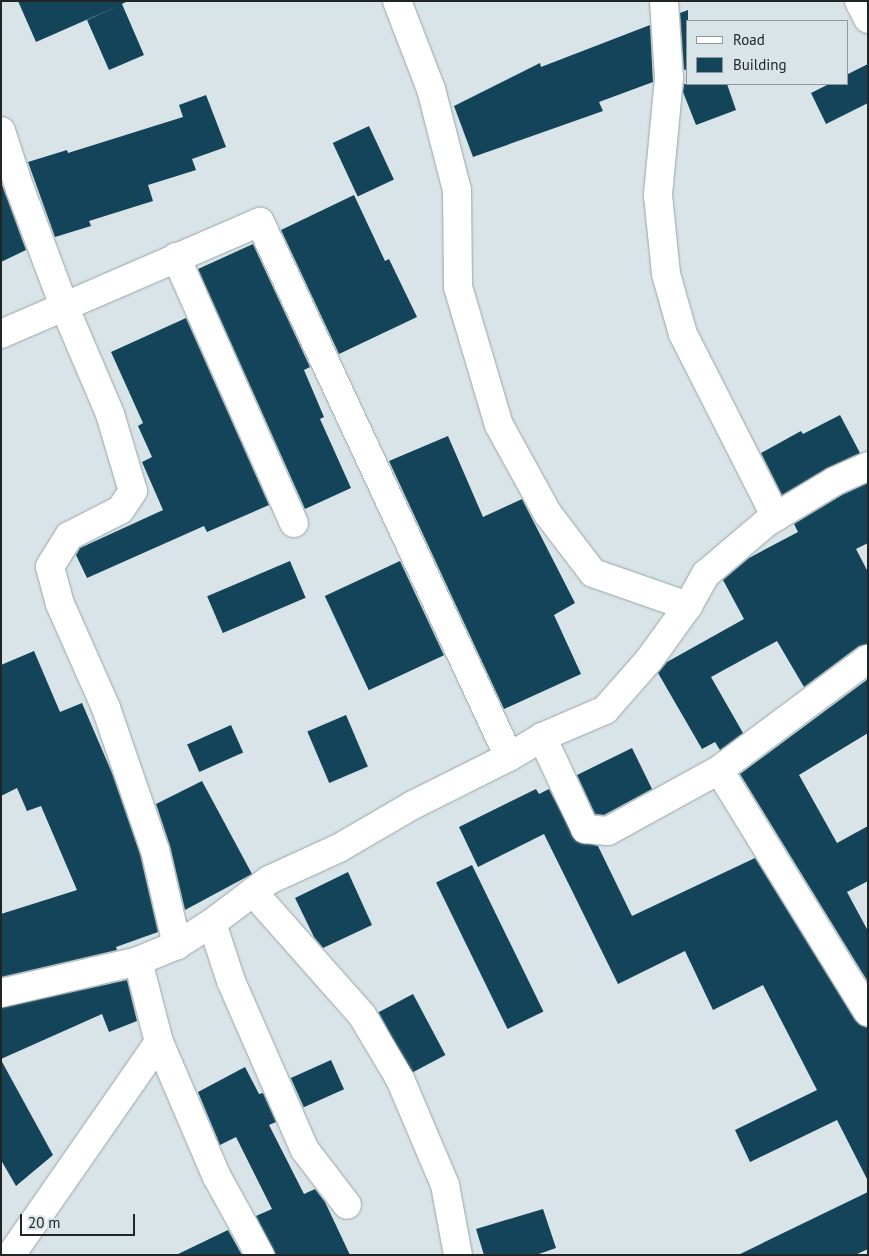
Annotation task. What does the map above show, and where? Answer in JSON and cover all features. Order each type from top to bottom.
[{"type":"street","points":[[397,1],[431,89],[457,190],[458,288],[499,424],[548,514],[593,573],[688,606]]},
{"type":"street","points":[[664,1],[669,78],[658,195],[666,274],[683,334],[776,517]]},
{"type":"street","points":[[859,1],[868,19]]},
{"type":"street","points":[[1,131],[20,189],[64,306],[110,414],[132,491],[120,510],[69,536],[50,567],[60,604],[106,708],[154,850],[177,945]]},
{"type":"street","points":[[1,334],[260,222],[509,757]]},
{"type":"street","points":[[176,257],[294,523]]},
{"type":"street","points":[[1,993],[138,962],[177,945],[212,923],[269,880],[339,848],[413,805],[509,757],[542,737],[605,710],[649,660],[688,606],[706,574],[776,517],[836,481],[868,466]]},
{"type":"street","points":[[542,737],[585,829],[608,830],[719,770],[868,659]]},
{"type":"street","points":[[719,770],[868,1012]]},
{"type":"street","points":[[253,892],[362,1015],[400,1079],[445,1185],[458,1255]]},
{"type":"street","points":[[212,923],[231,981],[304,1150],[347,1205]]},
{"type":"street","points":[[138,962],[160,1042],[217,1177],[260,1255]]},
{"type":"street","points":[[11,1255],[160,1042]]},
{"type":"building","points":[[18,1],[128,1],[122,4],[144,55],[109,70],[87,20],[118,6],[36,42]]},
{"type":"building","points":[[688,10],[688,20],[686,20],[686,70],[684,70],[680,13]]},
{"type":"building","points":[[650,25],[653,82],[599,102],[603,111],[473,157],[454,106],[540,63],[541,67]]},
{"type":"building","points":[[868,64],[868,103],[826,124],[811,93],[827,85],[849,85],[849,74]]},
{"type":"building","points":[[684,84],[727,85],[736,110],[696,125],[683,92]]},
{"type":"building","points":[[206,95],[226,147],[192,159],[196,170],[148,185],[153,201],[89,221],[91,226],[55,237],[28,162],[67,150],[68,153],[183,117],[179,105]]},
{"type":"building","points":[[369,126],[394,179],[358,196],[333,143]]},
{"type":"building","points":[[1,182],[26,250],[1,262]]},
{"type":"building","points":[[354,195],[385,261],[389,259],[417,317],[339,354],[281,230]]},
{"type":"building","points":[[253,244],[310,367],[304,370],[324,417],[320,419],[351,488],[305,509],[198,269]]},
{"type":"building","points":[[186,318],[269,505],[207,532],[204,526],[87,578],[76,555],[80,548],[163,510],[142,462],[152,457],[138,426],[143,423],[111,352]]},
{"type":"building","points":[[840,415],[860,453],[827,468],[782,495],[761,453],[801,431],[803,434]]},
{"type":"building","points":[[448,436],[483,517],[522,499],[575,603],[554,615],[581,674],[504,709],[389,461]]},
{"type":"building","points":[[868,483],[868,543],[856,549],[868,572],[868,644],[859,646],[804,687],[777,641],[711,677],[743,733],[720,750],[715,742],[702,749],[658,673],[667,662],[744,619],[723,580],[749,558],[798,532],[794,524],[842,495]]},
{"type":"building","points":[[290,561],[306,598],[223,633],[207,596]]},
{"type":"building","points":[[400,561],[444,655],[369,690],[325,596]]},
{"type":"building","points":[[34,651],[60,712],[82,703],[112,773],[140,854],[158,932],[116,947],[117,950],[1,977],[1,914],[77,890],[41,806],[27,811],[17,788],[1,796],[1,665]]},
{"type":"building","points":[[868,679],[868,733],[799,775],[837,843],[868,826],[868,881],[847,892],[868,931],[868,982],[740,774]]},
{"type":"building","points":[[346,715],[368,767],[329,783],[307,731]]},
{"type":"building","points":[[231,725],[243,752],[199,772],[187,745]]},
{"type":"building","points":[[632,748],[652,789],[604,815],[595,814],[577,775]]},
{"type":"building","points":[[202,781],[252,874],[185,910],[170,846],[156,804]]},
{"type":"building","points":[[536,789],[539,794],[549,789],[576,841],[598,846],[632,916],[755,858],[855,1020],[860,1025],[868,1028],[868,1181],[837,1120],[750,1162],[735,1130],[817,1090],[763,985],[713,1010],[685,951],[618,984],[544,834],[478,867],[459,827]]},
{"type":"building","points":[[472,865],[543,1012],[508,1029],[436,883]]},
{"type":"building","points":[[348,872],[372,925],[323,948],[314,937],[295,898]]},
{"type":"building","points":[[127,980],[137,1021],[109,1032],[102,1014],[1,1059],[1,1008]]},
{"type":"building","points":[[413,994],[445,1055],[411,1073],[379,1012]]},
{"type":"building","points":[[1,1060],[53,1155],[16,1186],[1,1160]]},
{"type":"building","points":[[331,1060],[344,1089],[304,1107],[291,1078]]},
{"type":"building","points":[[245,1067],[259,1094],[263,1093],[276,1122],[269,1125],[304,1194],[315,1189],[325,1202],[350,1255],[276,1255],[256,1216],[272,1209],[236,1137],[220,1145],[198,1092]]},
{"type":"building","points":[[868,1192],[868,1249],[855,1255],[738,1255]]},
{"type":"building","points":[[543,1209],[556,1248],[536,1255],[484,1255],[476,1229]]},
{"type":"building","points":[[228,1230],[242,1255],[176,1255]]}]
